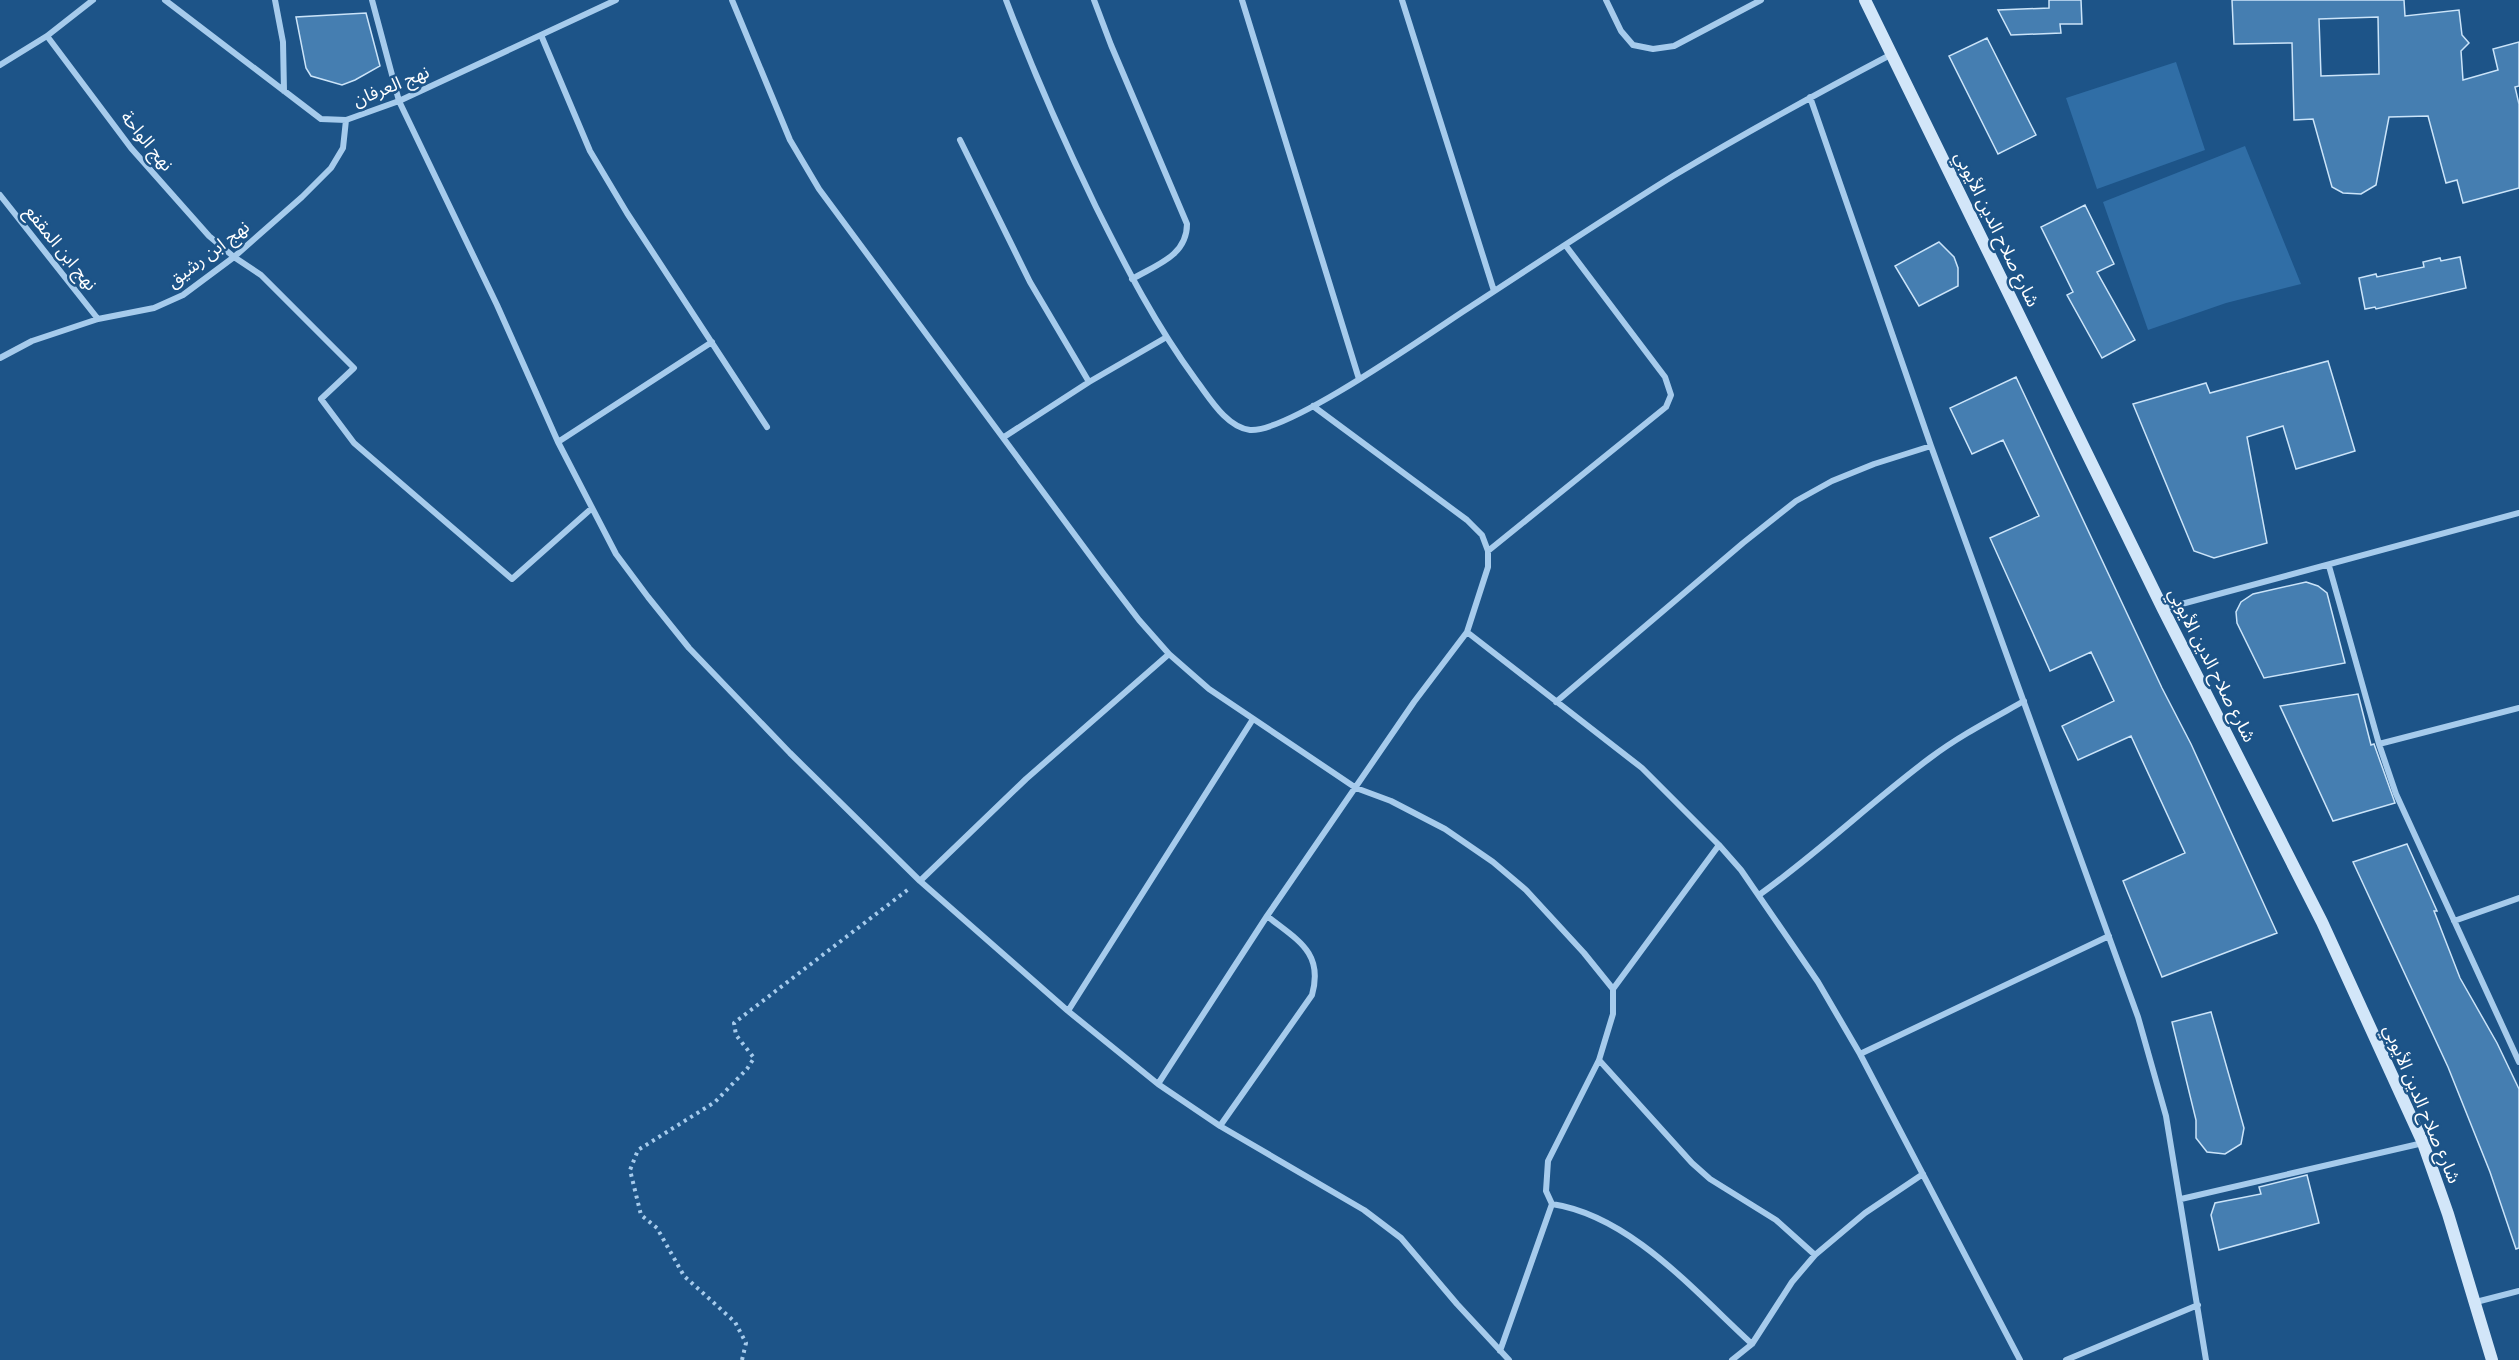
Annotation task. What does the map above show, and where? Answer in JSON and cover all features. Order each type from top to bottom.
[{"type":"main road","name":"شارع صلاح الدين الأيوبي","points":[[1865,0],[2163,609],[2322,922],[2423,1143],[2476,1302],[2492,1360]]},
{"type":"street","points":[[0,65],[47,36],[93,0]]},
{"type":"street","name":"نهج العرفان","points":[[165,0],[321,119],[346,120],[399,101],[616,0]]},
{"type":"street","points":[[275,0],[283,42],[284,91]]},
{"type":"street","points":[[372,0],[399,101],[497,305],[558,442],[616,554],[689,648],[790,753],[920,881],[1068,1011],[1158,1084],[1220,1126],[1364,1210],[1401,1238],[1509,1360]]},
{"type":"street","points":[[732,0],[790,140],[819,189],[1139,620],[1169,654],[1209,689],[1356,788],[1391,801],[1445,829],[1493,862],[1526,890],[1584,953],[1613,989]]},
{"type":"street","points":[[1006,0],[1026,54],[1071,154],[1132,279],[1165,338],[1222,413],[1235,424],[1249,430],[1264,428],[1313,406],[1359,379],[1672,177],[1810,97],[1892,54]]},
{"type":"street","points":[[1094,0],[1187,224],[1184,245],[1132,279]]},
{"type":"street","points":[[1242,0],[1359,379]]},
{"type":"street","points":[[1402,0],[1494,291]]},
{"type":"street","points":[[1606,0],[1621,31],[1633,45],[1653,49],[1674,46],[1761,0]]},
{"type":"street","points":[[541,35],[590,152],[627,213],[767,427]]},
{"type":"street","name":"نهج الواحة","points":[[47,36],[131,148],[210,237],[261,275],[354,368],[321,399],[354,444],[512,579],[592,507]]},
{"type":"street","points":[[1810,97],[1931,446],[2138,1017],[2166,1116],[2206,1360]]},
{"type":"street","name":"نهج ابن رشيق","points":[[0,358],[32,341],[98,319],[154,308],[183,295],[234,257],[331,168],[344,148],[346,120]]},
{"type":"street","points":[[960,140],[1030,282],[1089,382]]},
{"type":"street","name":"نهج ابن المقفع","points":[[0,195],[98,319]]},
{"type":"street","points":[[1488,550],[1666,407],[1671,395],[1665,378],[1566,246]]},
{"type":"street","points":[[1004,437],[1089,382],[1165,338]]},
{"type":"street","points":[[558,442],[712,342]]},
{"type":"street","points":[[1158,1084],[1267,916],[1414,702],[1467,632],[1488,567],[1488,550],[1482,536],[1467,520],[1313,406]]},
{"type":"street","points":[[1557,702],[1743,543],[1796,501],[1843,477],[1931,446]]},
{"type":"street","points":[[2163,609],[2519,513]]},
{"type":"street","points":[[2329,566],[2379,744],[2396,794],[2519,1062]]},
{"type":"street","points":[[1467,632],[1642,768],[1719,845],[1758,895],[1818,982],[1860,1054],[2020,1360]]},
{"type":"street","points":[[920,881],[1026,779],[1169,654]]},
{"type":"street","points":[[1758,895],[1789,873],[1930,757],[1978,726],[2024,701]]},
{"type":"street","points":[[2379,744],[2519,708]]},
{"type":"street","points":[[1068,1011],[1253,719]]},
{"type":"street","points":[[1500,1351],[1552,1204],[1546,1191],[1545,1177],[1548,1161],[1599,1060],[1613,1014],[1613,989],[1719,845]]},
{"type":"street","points":[[2454,921],[2519,898]]},
{"type":"street","points":[[1220,1126],[1312,995],[1316,980],[1311,956],[1303,945],[1267,916]]},
{"type":"street","points":[[1860,1054],[2109,936]]},
{"type":"street","points":[[1599,1060],[1692,1163],[1710,1179],[1776,1220],[1815,1255]]},
{"type":"street","points":[[2181,1199],[2423,1143]]},
{"type":"street","points":[[1732,1360],[1752,1344],[1792,1282],[1815,1255],[1865,1213],[1923,1174]]},
{"type":"street","points":[[1552,1204],[1584,1211],[1627,1233],[1650,1250],[1752,1344]]},
{"type":"street","points":[[2476,1302],[2519,1291]]},
{"type":"street","points":[[2066,1360],[2198,1305]]},
{"type":"path","points":[[742,1360],[746,1343],[735,1322],[684,1276],[657,1228],[641,1215],[630,1170],[638,1149],[662,1132],[715,1102],[747,1069],[754,1058],[736,1035],[734,1023],[920,881]]},
{"type":"shaded area","points":[[2176,62],[2205,150],[2097,189],[2066,98]]},
{"type":"shaded area","points":[[2245,146],[2301,284],[2226,303],[2148,330],[2103,202]]},
{"type":"building","points":[[2049,0],[2081,0],[2082,24],[2060,24],[2061,33],[2011,35],[1998,10],[2049,8]]},
{"type":"building","points":[[2232,0],[2404,0],[2405,16],[2459,10],[2462,35],[2469,43],[2461,51],[2463,80],[2498,70],[2493,49],[2519,42],[2519,86],[2515,87],[2519,104],[2519,188],[2463,203],[2457,180],[2446,183],[2428,116],[2389,117],[2376,185],[2361,194],[2343,193],[2332,187],[2313,119],[2294,120],[2292,43],[2234,44]],"holes":[[[2378,17],[2379,74],[2321,76],[2319,19]]]},
{"type":"building","points":[[366,13],[380,66],[342,85],[311,76],[306,68],[296,17]]},
{"type":"building","points":[[1987,38],[2036,135],[1998,154],[1949,56]]},
{"type":"building","points":[[2085,205],[2114,264],[2097,272],[2135,340],[2102,358],[2067,295],[2073,292],[2041,227]]},
{"type":"building","points":[[1939,242],[1954,257],[1958,268],[1958,286],[1919,306],[1895,266]]},
{"type":"building","points":[[2460,257],[2466,288],[2376,309],[2375,307],[2365,309],[2359,278],[2376,274],[2377,277],[2424,267],[2423,262],[2440,258],[2441,261]]},
{"type":"building","points":[[2328,361],[2355,451],[2296,469],[2283,426],[2247,437],[2267,543],[2214,558],[2194,551],[2133,404],[2206,383],[2210,393]]},
{"type":"building","points":[[2016,377],[2162,688],[2191,744],[2277,933],[2162,977],[2123,881],[2185,853],[2131,736],[2078,760],[2062,726],[2114,701],[2091,652],[2050,671],[1990,538],[2039,516],[2003,440],[1972,454],[1950,408]]},
{"type":"building","points":[[2306,582],[2318,586],[2327,593],[2345,663],[2264,678],[2237,623],[2236,612],[2241,602],[2253,594]]},
{"type":"building","points":[[2358,694],[2371,745],[2374,744],[2395,803],[2333,821],[2280,706]]},
{"type":"building","points":[[2407,844],[2437,911],[2434,911],[2460,978],[2497,1043],[2519,1089],[2519,1248],[2516,1249],[2490,1172],[2448,1067],[2353,862]]},
{"type":"building","points":[[2211,1012],[2244,1128],[2241,1144],[2225,1154],[2207,1152],[2196,1138],[2196,1120],[2172,1022]]},
{"type":"building","points":[[2307,1175],[2319,1223],[2219,1250],[2211,1215],[2215,1203],[2261,1194],[2259,1187]]}]
